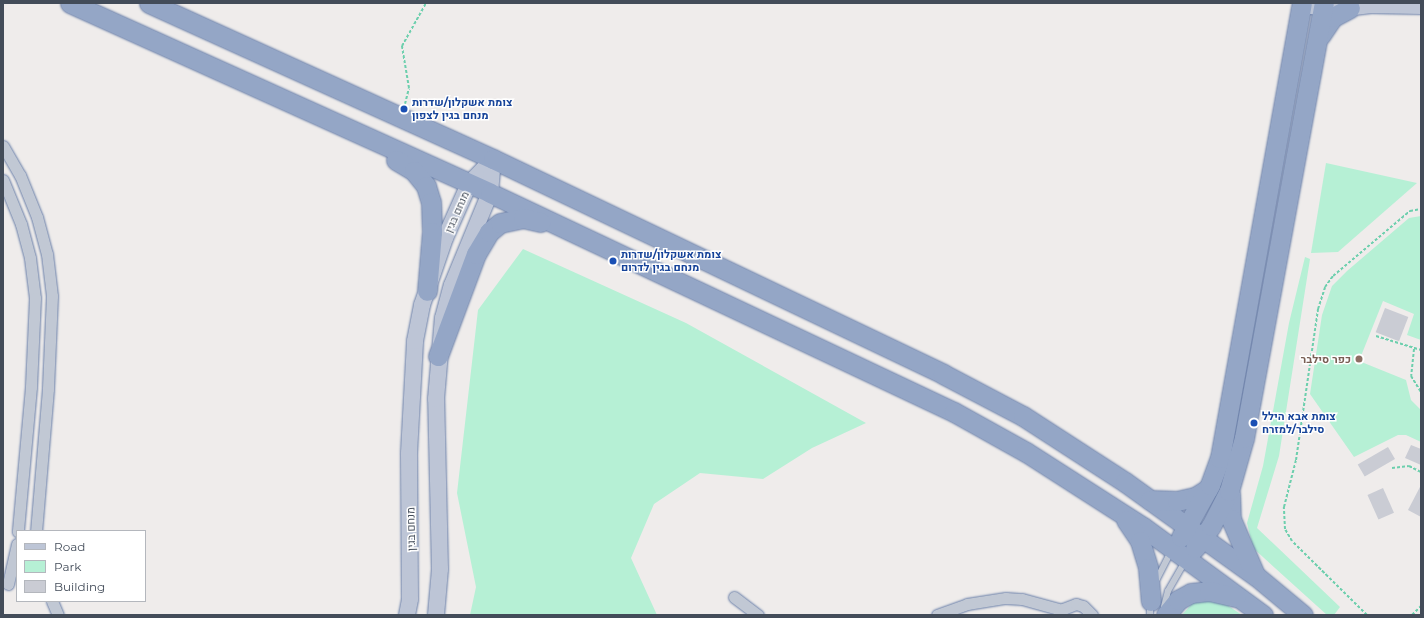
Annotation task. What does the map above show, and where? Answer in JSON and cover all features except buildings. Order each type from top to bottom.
[{"type":"highway","points":[[70,3],[336,122],[490,193],[954,412],[1026,452],[1121,513],[1243,599],[1263,615]]},
{"type":"highway","points":[[149,3],[493,159],[950,378],[1022,416],[1093,460],[1187,526],[1256,576],[1303,615]]},
{"type":"highway","points":[[1180,554],[1187,526],[1208,489],[1220,458],[1300,4]]},
{"type":"highway","points":[[1315,49],[1327,24],[1333,17],[1361,5]]},
{"type":"highway","points":[[1180,554],[1203,538],[1230,491],[1244,438],[1323,6]]},
{"type":"highway","points":[[336,122],[414,171],[426,186],[431,202],[432,232],[427,291]]},
{"type":"highway","points":[[438,356],[476,254],[488,232],[500,223],[523,218],[561,227]]},
{"type":"highway","points":[[1150,500],[1177,501],[1195,497],[1208,489]]},
{"type":"highway","points":[[1230,491],[1231,519],[1256,576]]},
{"type":"highway","points":[[1121,513],[1140,541],[1148,568],[1150,608]]},
{"type":"highway","points":[[1165,615],[1178,600],[1191,592],[1209,591],[1243,599]]},
{"type":"main road","points":[[1300,4],[1323,6],[1421,6]]},
{"type":"main road","name":"מנחם בגין","points":[[407,615],[410,599],[409,452],[415,341],[427,291],[445,238],[469,184],[493,159]]},
{"type":"main road","name":"מנחם בגין","points":[[436,615],[440,569],[436,399],[438,356],[443,318],[452,285],[490,193],[493,159]]},
{"type":"street","points":[[3,146],[20,175],[37,217],[46,254],[52,296],[49,373],[36,530]]},
{"type":"street","points":[[3,180],[21,224],[30,258],[35,298],[32,387],[18,530]]},
{"type":"street","points":[[9,584],[16,549]]},
{"type":"street","points":[[734,597],[758,615]]},
{"type":"street","points":[[937,615],[966,604],[1006,598],[1022,599],[1060,613],[1076,604],[1083,606],[1092,615]]},
{"type":"street","points":[[52,602],[58,614]]},
{"type":"lane","points":[[1150,608],[1155,583],[1180,554]]},
{"type":"lane","points":[[1165,615],[1168,591],[1180,554]]},
{"type":"path","points":[[398,115],[409,88],[402,46],[426,3]]},
{"type":"path","points":[[1367,615],[1292,541],[1285,529],[1284,507],[1296,460],[1318,309],[1325,286],[1333,276],[1410,211],[1421,209]]},
{"type":"path","points":[[1376,336],[1421,350]]},
{"type":"path","points":[[1414,349],[1411,376],[1420,391]]},
{"type":"path","points":[[1392,468],[1409,466],[1421,472]]},
{"type":"path","points":[[1412,615],[1421,606]]},
{"type":"green space","points":[[1326,163],[1417,183],[1338,252],[1311,253]]},
{"type":"green space","points":[[1421,216],[1421,340],[1407,335],[1414,314],[1383,301],[1359,361],[1406,380],[1411,400],[1421,410],[1421,442],[1406,435],[1398,435],[1354,457],[1310,394],[1322,315],[1332,286],[1347,271],[1409,218]]},
{"type":"green space","points":[[523,249],[686,323],[866,423],[812,448],[763,479],[700,473],[654,504],[631,558],[657,615],[470,615],[476,587],[457,493],[478,310]]},
{"type":"green space","points":[[1305,257],[1310,259],[1279,456],[1257,528],[1340,607],[1334,615],[1327,615],[1253,548],[1247,523],[1263,466],[1289,323]]},
{"type":"green space","points":[[1196,599],[1221,601],[1242,615],[1182,615]]},
{"type":"place","name":"צומת אשקלון/שדרות מנחם בגין לצפון","points":[[404,109]]},
{"type":"place","name":"צומת אשקלון/שדרות מנחם בגין לדרום","points":[[613,261]]},
{"type":"place","name":"כפר סילבר","points":[[1359,359]]},
{"type":"place","name":"צומת אבא הילל סילבר/למזרח","points":[[1254,423]]}]
